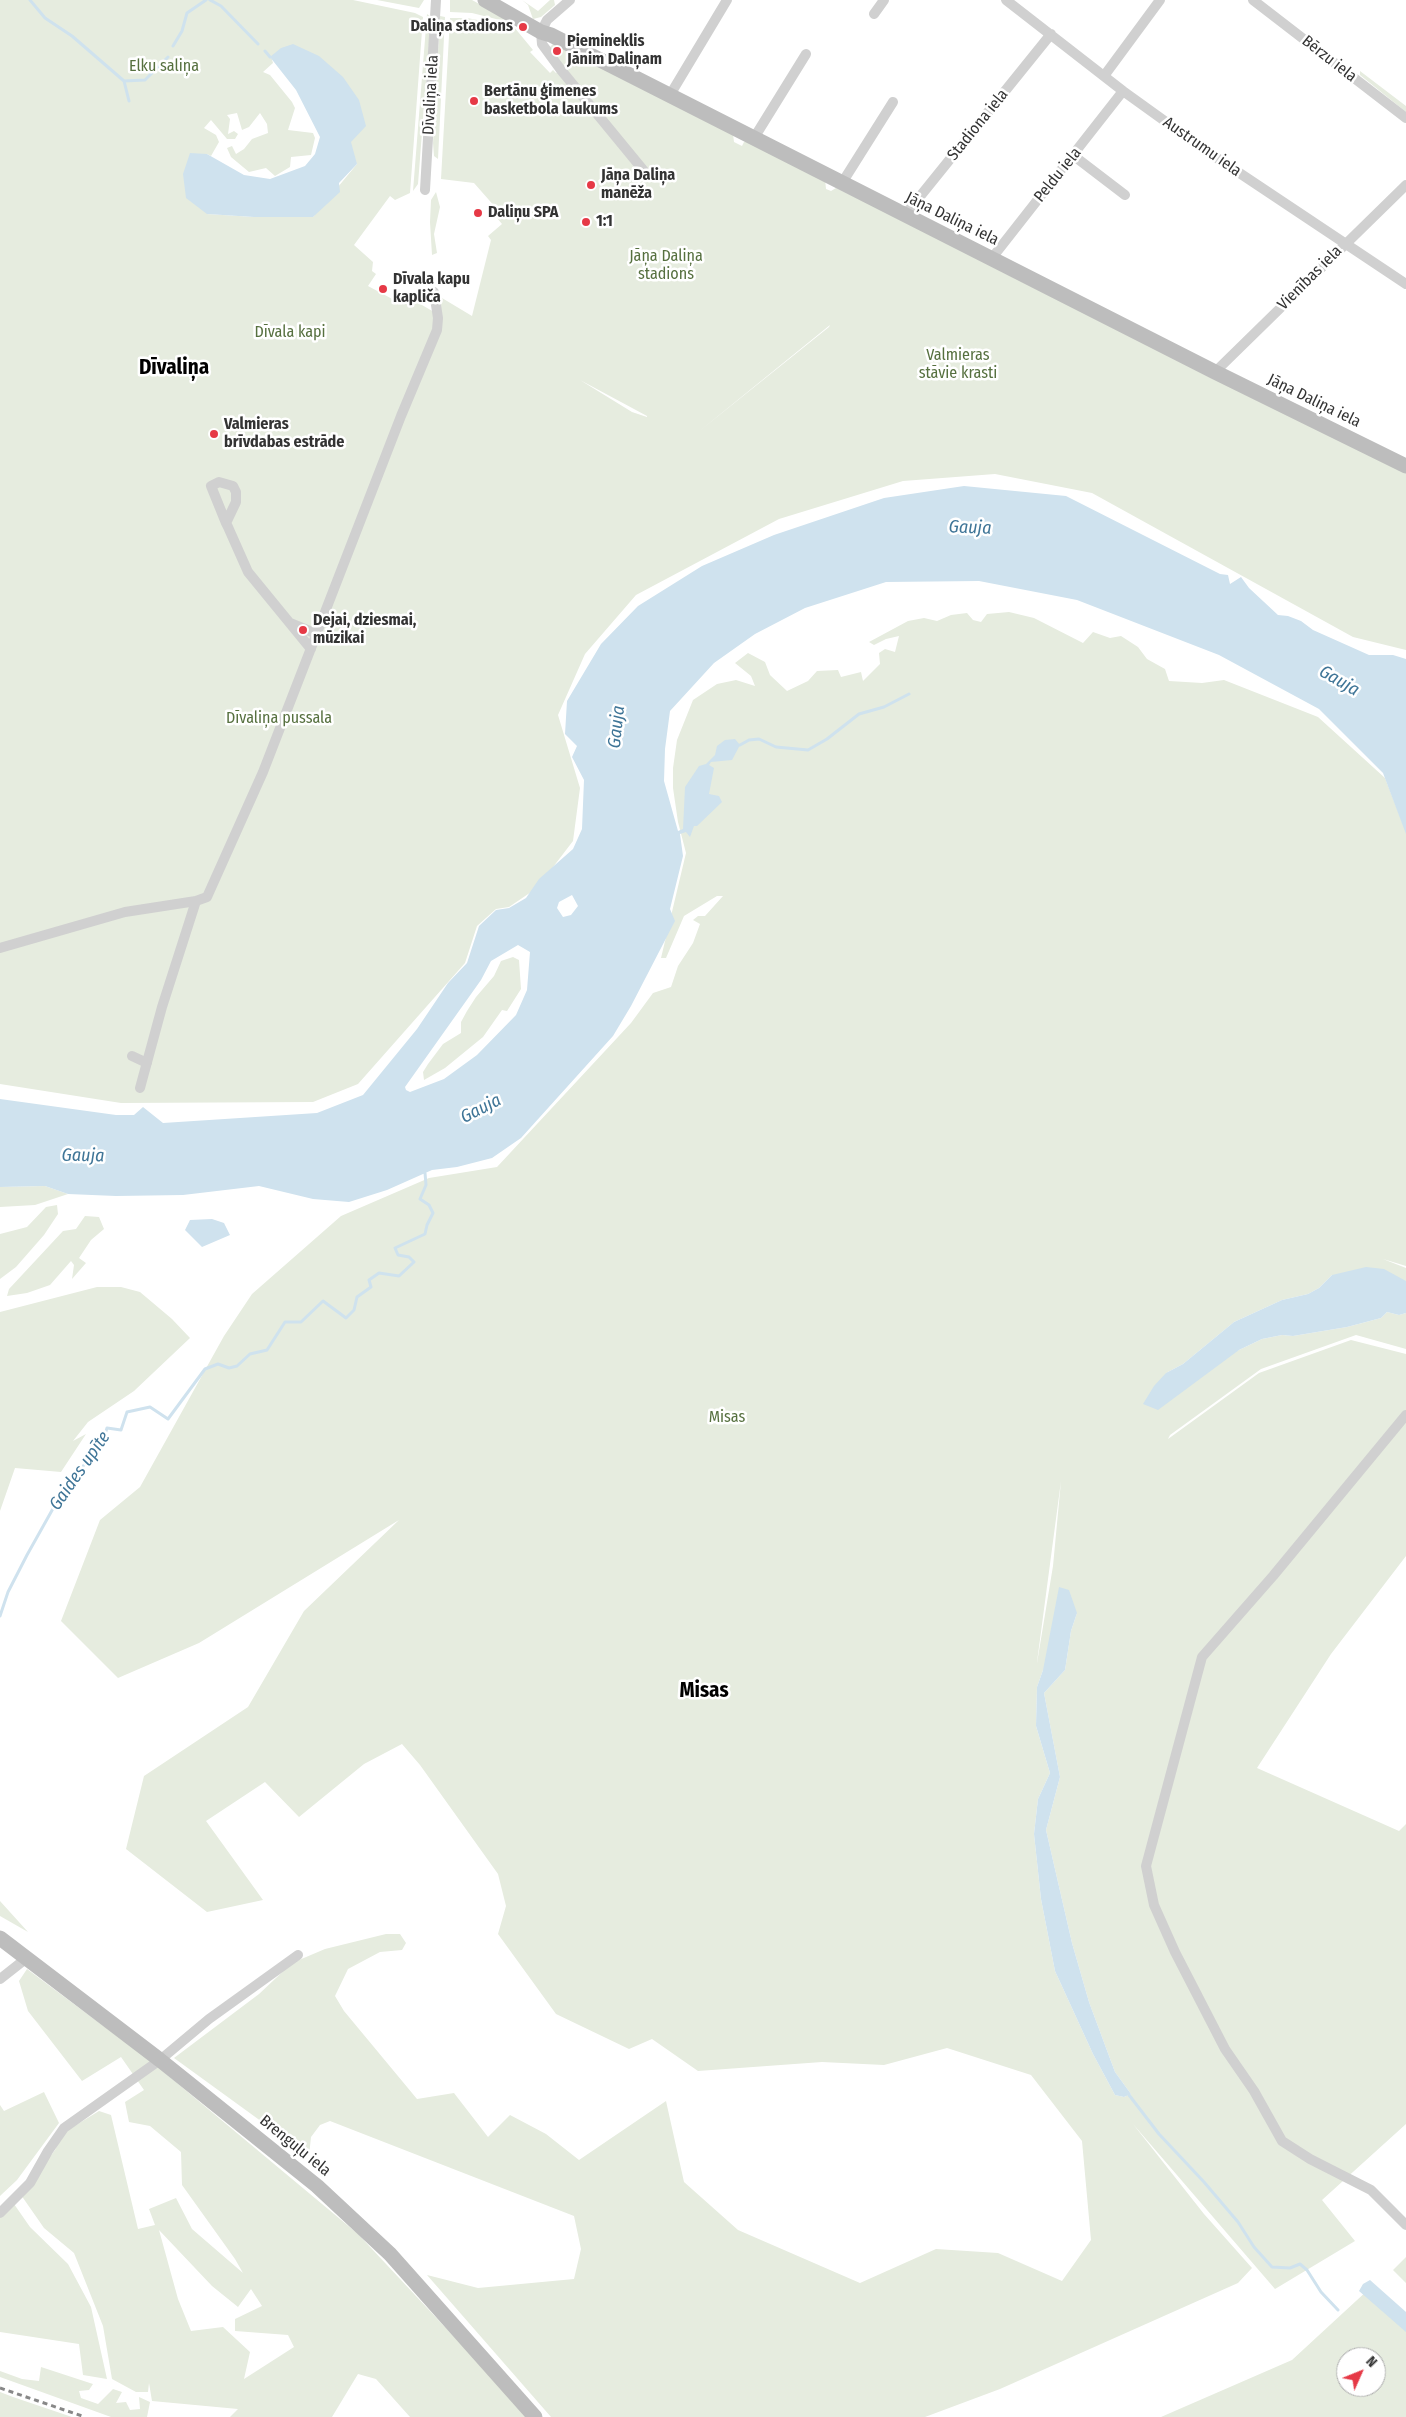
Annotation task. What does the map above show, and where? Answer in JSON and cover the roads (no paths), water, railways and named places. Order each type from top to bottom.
[{"type":"street","name":"Dīvaliņa iela","points":[[425,190],[436,0]]},
{"type":"street","name":"Jāņa Daliņa iela","points":[[485,0],[541,32],[551,35],[1215,372],[1406,466]]},
{"type":"street","points":[[570,0],[548,20],[541,32],[542,44],[644,171]]},
{"type":"street","points":[[670,95],[727,0]]},
{"type":"street","points":[[874,14],[884,0]]},
{"type":"street","name":"Austrumu iela","points":[[1006,0],[1123,91],[1205,150],[1406,284]]},
{"type":"street","points":[[1104,76],[1160,0]]},
{"type":"street","name":"Bērzu iela","points":[[1253,0],[1406,118]]},
{"type":"street","name":"Stadiona iela","points":[[904,215],[1051,34]]},
{"type":"street","points":[[754,138],[806,54]]},
{"type":"street","name":"Peldu iela","points":[[992,258],[1074,156],[1123,91]]},
{"type":"street","points":[[842,183],[893,102]]},
{"type":"street","points":[[1074,156],[1125,195]]},
{"type":"street","name":"Vienības iela","points":[[1215,372],[1406,185]]},
{"type":"street","points":[[0,948],[125,912],[196,901],[207,897],[252,799],[401,416],[437,330],[438,318],[434,292]]},
{"type":"street","points":[[226,523],[248,572],[311,649]]},
{"type":"street","points":[[288,622],[317,634]]},
{"type":"street","points":[[140,1088],[162,1007],[196,901]]},
{"type":"street","points":[[132,1056],[147,1063]]},
{"type":"street","points":[[1406,1415],[1273,1576],[1202,1657],[1146,1866],[1154,1905],[1175,1952],[1225,2049],[1254,2091],[1282,2141],[1310,2159],[1371,2190],[1406,2225]]},
{"type":"street","name":"Brenguļu iela","points":[[0,1938],[28,1957],[318,2186],[390,2254],[535,2417]]},
{"type":"street","points":[[0,2213],[30,2183],[48,2151],[64,2128],[160,2060],[209,2019],[298,1955]]},
{"type":"street","points":[[0,1979],[28,1957]]},
{"type":"water","points":[[293,44],[319,56],[343,77],[359,100],[366,126],[351,142],[357,164],[339,183],[340,192],[313,217],[254,217],[207,214],[186,198],[183,174],[190,153],[207,154],[244,175],[270,179],[305,166],[315,154],[320,137],[296,90],[270,57],[281,48]]},
{"type":"water","name":"Gauja","points":[[964,486],[1066,496],[1220,574],[1228,575],[1230,584],[1241,577],[1249,588],[1278,615],[1288,616],[1301,621],[1313,630],[1369,655],[1393,655],[1406,659],[1406,834],[1383,773],[1319,709],[1219,655],[1077,600],[979,581],[886,582],[805,608],[755,634],[714,663],[670,711],[665,749],[664,781],[678,831],[683,829],[685,787],[699,766],[706,764],[715,755],[717,746],[725,740],[735,739],[740,745],[732,760],[711,762],[709,765],[714,768],[709,794],[719,796],[722,802],[697,826],[694,826],[690,837],[686,832],[680,834],[683,856],[670,909],[675,921],[631,1006],[613,1036],[521,1138],[492,1158],[457,1167],[432,1170],[387,1190],[349,1202],[313,1199],[259,1186],[183,1195],[116,1196],[68,1194],[45,1186],[0,1187],[0,1099],[116,1115],[134,1115],[143,1107],[163,1123],[317,1113],[363,1095],[417,1029],[448,983],[467,963],[479,926],[496,910],[509,908],[526,898],[539,879],[573,849],[582,829],[584,780],[572,757],[577,746],[565,734],[567,701],[601,644],[638,606],[702,566],[774,535],[884,498]],"holes":[[[572,895],[578,906],[571,915],[563,917],[557,908],[559,902]],[[518,945],[530,952],[527,990],[516,1015],[477,1055],[444,1079],[410,1092],[406,1090],[405,1087],[481,980],[491,961]]]},
{"type":"water","points":[[212,1219],[224,1223],[230,1235],[202,1247],[185,1230],[190,1220]]},
{"type":"water","points":[[1366,1267],[1384,1269],[1406,1281],[1406,1313],[1399,1315],[1387,1312],[1381,1318],[1347,1327],[1262,1339],[1239,1350],[1158,1410],[1143,1404],[1154,1386],[1166,1373],[1183,1364],[1234,1322],[1282,1300],[1308,1294],[1319,1288],[1332,1275]]},
{"type":"water","points":[[1059,1587],[1069,1590],[1077,1613],[1071,1631],[1065,1670],[1044,1693],[1060,1777],[1046,1830],[1072,1943],[1089,2002],[1115,2072],[1131,2094],[1124,2097],[1115,2095],[1093,2054],[1055,1971],[1041,1899],[1034,1834],[1038,1799],[1050,1773],[1036,1726],[1037,1687],[1043,1670]]},
{"type":"water","points":[[1370,2280],[1406,2312],[1406,2332],[1359,2291],[1363,2284]]},
{"type":"waterway","points":[[30,0],[45,18],[72,36],[124,81],[129,101]]},
{"type":"waterway","points":[[173,46],[182,31],[187,13],[206,0]]},
{"type":"waterway","points":[[210,0],[221,6],[258,44]]},
{"type":"waterway","points":[[265,51],[270,57]]},
{"type":"waterway","points":[[124,81],[145,80],[168,57]]},
{"type":"waterway","points":[[740,745],[749,740],[759,739],[776,747],[808,750],[827,739],[859,714],[884,707],[909,694]]},
{"type":"waterway","name":"Gaides upīte","points":[[0,1616],[8,1592],[69,1480],[77,1476],[83,1466],[100,1450],[107,1428],[121,1430],[127,1412],[150,1407],[168,1419],[205,1369],[218,1364],[229,1368],[237,1366],[250,1354],[267,1350],[285,1322],[301,1322],[323,1301],[346,1318],[354,1310],[357,1297],[371,1287],[369,1280],[379,1273],[399,1276],[414,1262],[409,1257],[398,1255],[395,1248],[425,1234],[433,1213],[429,1205],[420,1199],[426,1185],[425,1173],[422,1171]]},
{"type":"waterway","points":[[1129,2095],[1159,2134],[1238,2222],[1254,2247],[1272,2267],[1290,2268],[1300,2264],[1307,2270],[1321,2292],[1338,2310]]},
{"type":"railway","points":[[0,2388],[85,2417]]},
{"type":"place","name":"Daliņa stadions","points":[[523,27]]},
{"type":"place","name":"Piemineklis Jānim Daliņam","points":[[557,51]]},
{"type":"place","name":"Bertānu ģimenes basketbola laukums","points":[[474,101]]},
{"type":"place","name":"Jāņa Daliņa manēža","points":[[591,185]]},
{"type":"place","name":"Daliņu SPA","points":[[478,213]]},
{"type":"place","name":"1:1","points":[[586,222]]},
{"type":"place","name":"Dīvala kapu kapliča","points":[[383,289]]},
{"type":"place","name":"Valmieras brīvdabas estrāde","points":[[214,434]]},
{"type":"place","name":"Dejai, dziesmai, mūzikai","points":[[303,630]]},
{"type":"district","name":"Dīvaliņa","points":[[174,368]]},
{"type":"district","name":"Misas","points":[[704,1691]]},
{"type":"park label","name":"Elku saliņa","points":[[164,67]]},
{"type":"park label","name":"Jāņa Daliņa stadions","points":[[666,266]]},
{"type":"park label","name":"Dīvala kapi","points":[[290,333]]},
{"type":"park label","name":"Valmieras stāvie krasti","points":[[958,365]]},
{"type":"park label","name":"Dīvaliņa pussala","points":[[279,719]]}]
